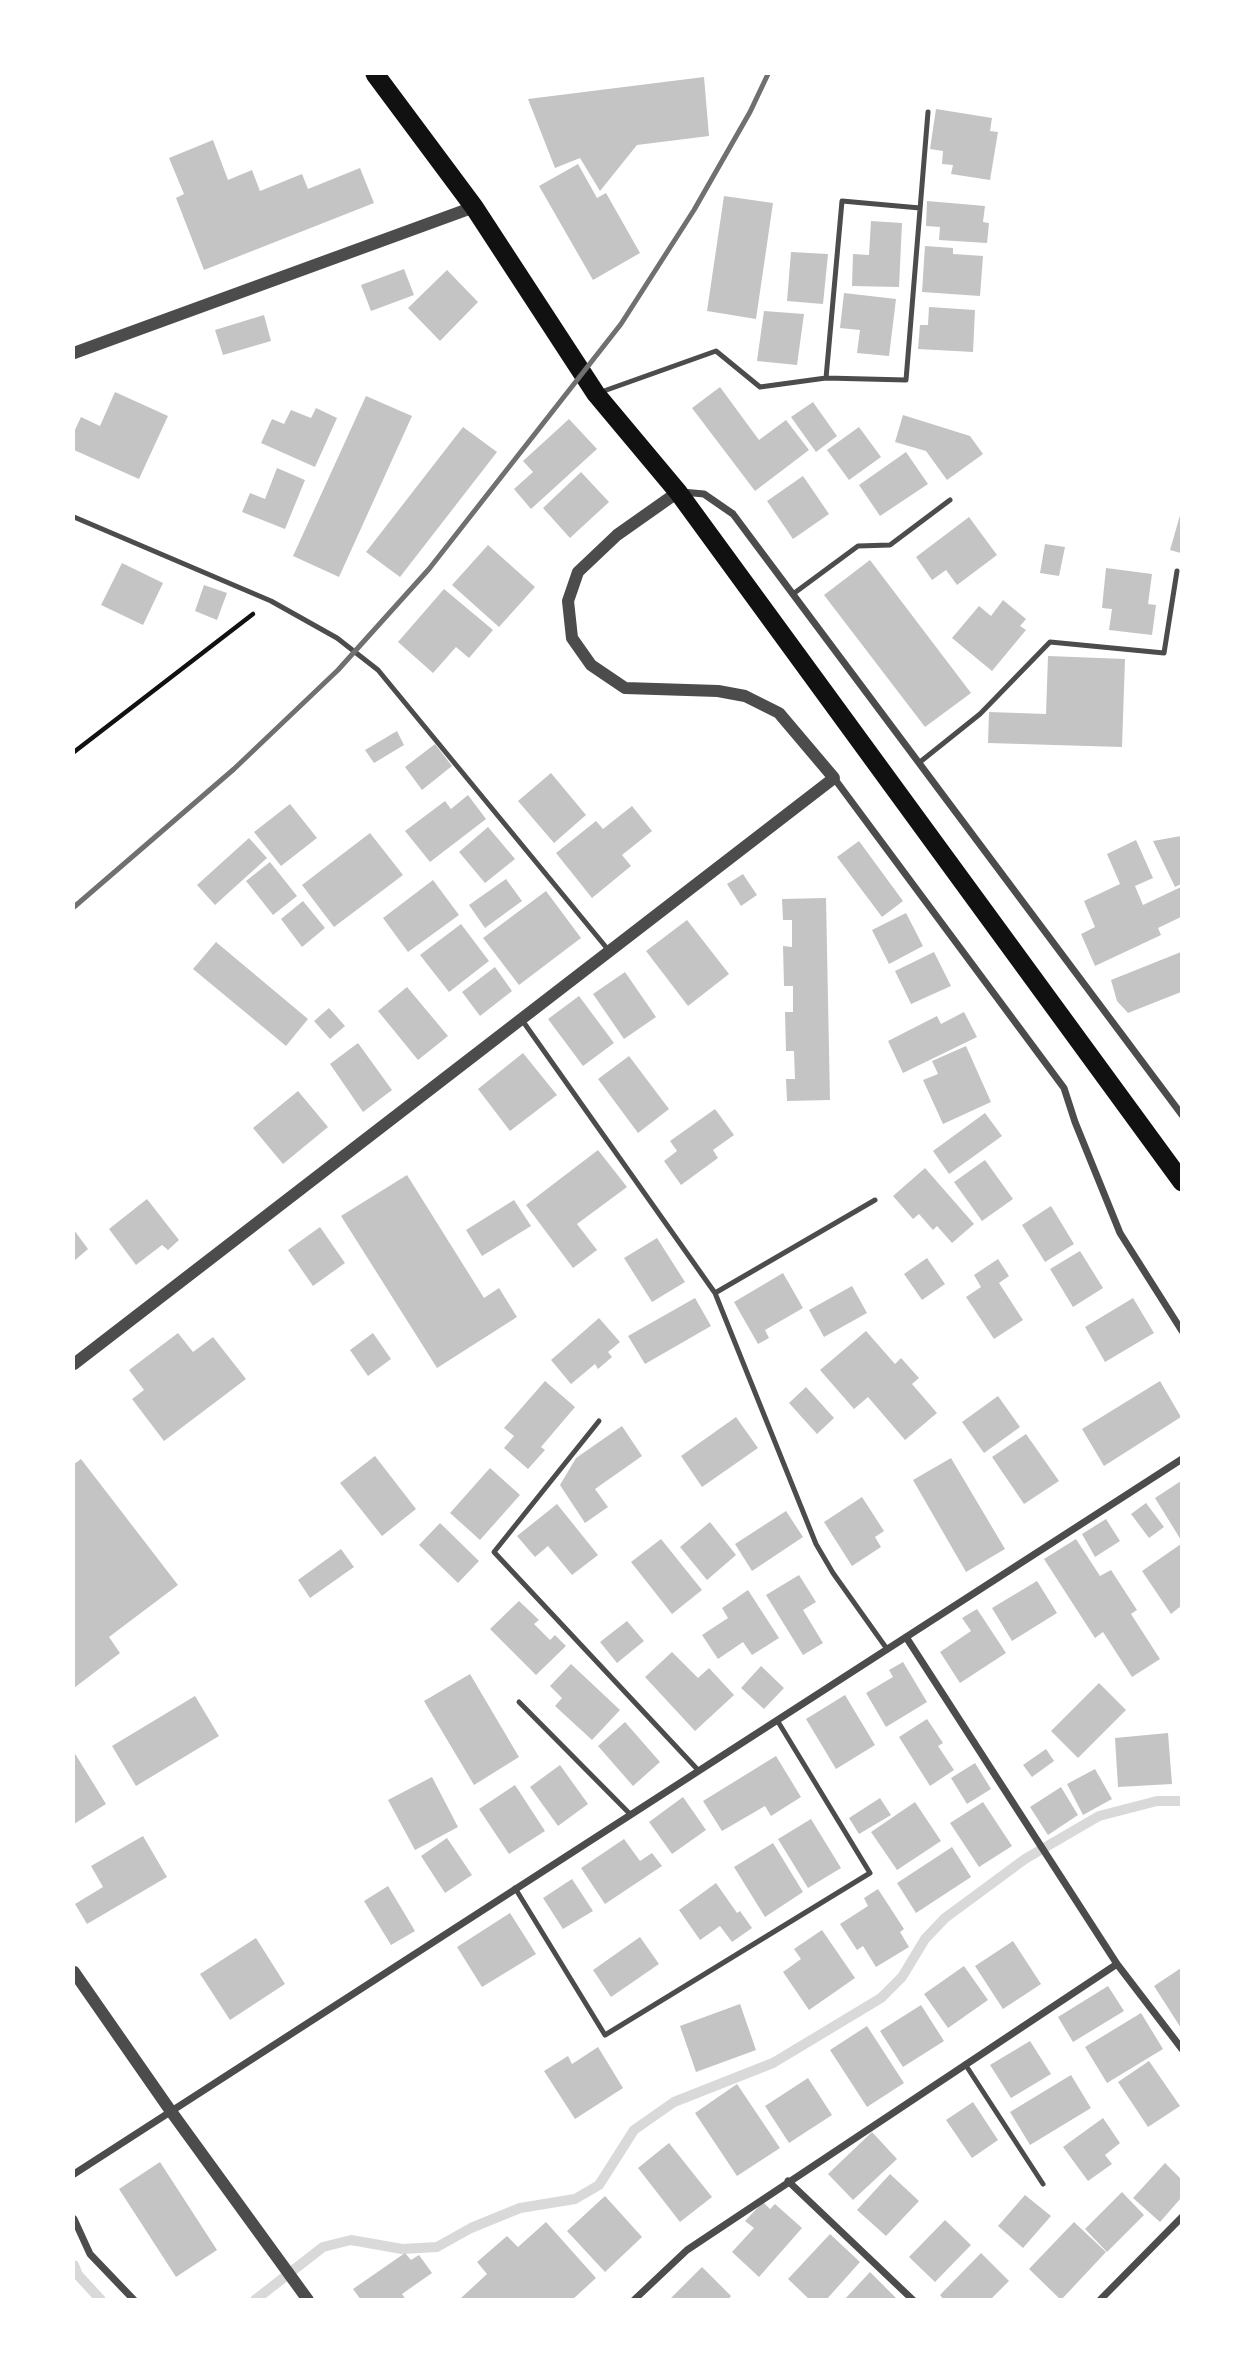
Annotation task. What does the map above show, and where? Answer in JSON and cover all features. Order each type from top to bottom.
[{"type":"highway","points":[[375,74],[474,207],[596,394],[678,492],[1181,1182]]},
{"type":"street","points":[[74,353],[474,207]]},
{"type":"street","points":[[1181,1115],[733,514],[704,494],[678,492],[617,535],[578,572],[568,601],[572,638],[591,665],[625,688],[718,691],[745,696],[779,713],[834,778],[1064,1088],[1120,1233],[1181,1331]]},
{"type":"street","points":[[74,1364],[834,778]]},
{"type":"street","points":[[1172,1316],[1181,1309]]},
{"type":"street","points":[[74,2174],[1181,1459]]},
{"type":"street","points":[[906,1637],[1117,1964],[1181,2049]]},
{"type":"street","points":[[634,2300],[687,2250],[1117,1964]]},
{"type":"street","points":[[74,1972],[308,2300]]},
{"type":"street","points":[[788,2181],[913,2300]]},
{"type":"street","points":[[1100,2300],[1181,2217]]},
{"type":"street","points":[[74,2219],[90,2254],[134,2300]]},
{"type":"lane","points":[[596,394],[716,351],[760,387],[826,378],[906,380],[928,111]]},
{"type":"lane","points":[[826,378],[842,201],[920,208]]},
{"type":"lane","points":[[793,593],[858,546],[890,545],[950,500]]},
{"type":"lane","points":[[74,517],[271,601],[337,638],[378,670],[610,951]]},
{"type":"lane","points":[[920,762],[980,714],[1050,642],[1164,653],[1177,572]]},
{"type":"lane","points":[[522,1019],[715,1293],[816,1544],[833,1573],[887,1649]]},
{"type":"lane","points":[[715,1293],[875,1199]]},
{"type":"lane","points":[[599,1421],[494,1552],[698,1770]]},
{"type":"lane","points":[[519,1702],[630,1814]]},
{"type":"lane","points":[[515,1888],[605,2035],[870,1873],[776,1720]]},
{"type":"lane","points":[[965,2064],[1043,2185]]},
{"type":"path","points":[[74,752],[271,601]]},
{"type":"building","points":[[704,77],[709,136],[637,145],[600,191],[580,158],[555,168],[528,99]]},
{"type":"building","points":[[936,109],[992,118],[990,131],[998,132],[990,180],[951,174],[953,165],[942,164],[943,151],[930,149]]},
{"type":"building","points":[[213,140],[228,180],[252,170],[260,191],[302,174],[308,189],[360,168],[374,203],[204,270],[176,198],[184,194],[169,158]]},
{"type":"building","points":[[578,164],[597,198],[606,193],[640,253],[593,280],[539,186]]},
{"type":"building","points":[[724,196],[773,203],[756,319],[707,311]]},
{"type":"building","points":[[927,201],[985,206],[983,222],[989,223],[987,243],[939,240],[940,227],[926,226]]},
{"type":"building","points":[[871,221],[902,223],[899,287],[852,286],[853,254],[869,255]]},
{"type":"building","points":[[925,246],[953,248],[953,254],[983,256],[980,296],[922,292]]},
{"type":"building","points":[[791,252],[828,254],[823,304],[787,301]]},
{"type":"building","points":[[404,269],[414,295],[371,311],[361,285]]},
{"type":"building","points":[[447,270],[478,302],[440,341],[408,308]]},
{"type":"building","points":[[844,293],[896,299],[889,356],[857,353],[860,330],[840,328]]},
{"type":"building","points":[[929,307],[975,310],[973,352],[918,349],[920,325],[928,325]]},
{"type":"building","points":[[764,311],[804,314],[797,365],[757,361]]},
{"type":"building","points":[[264,315],[271,341],[223,355],[215,330]]},
{"type":"building","points":[[720,387],[759,440],[786,420],[809,450],[755,491],[692,408]]},
{"type":"building","points":[[115,392],[168,416],[139,479],[74,450],[74,432],[81,417],[100,426]]},
{"type":"building","points":[[366,396],[412,416],[339,577],[293,556]]},
{"type":"building","points":[[813,402],[837,436],[816,452],[791,417]]},
{"type":"building","points":[[316,408],[337,418],[315,467],[261,443],[272,419],[284,424],[291,410],[311,418]]},
{"type":"building","points":[[903,415],[970,436],[983,454],[947,480],[926,451],[895,442]]},
{"type":"building","points":[[569,419],[597,449],[531,509],[514,489],[533,472],[523,461]]},
{"type":"building","points":[[463,427],[497,452],[400,577],[366,552]]},
{"type":"building","points":[[859,427],[881,457],[849,480],[827,450]]},
{"type":"building","points":[[906,452],[928,484],[880,516],[859,485]]},
{"type":"building","points":[[277,468],[305,480],[285,529],[242,512],[250,493],[265,499]]},
{"type":"building","points":[[581,472],[609,502],[570,538],[543,508]]},
{"type":"building","points":[[803,476],[829,514],[793,539],[767,501]]},
{"type":"building","points":[[1181,512],[1181,553],[1170,550]]},
{"type":"building","points":[[969,517],[997,555],[957,585],[946,570],[932,580],[916,557]]},
{"type":"building","points":[[1045,544],[1065,547],[1059,576],[1040,573]]},
{"type":"building","points":[[488,545],[535,587],[499,627],[452,585]]},
{"type":"building","points":[[870,560],[971,693],[925,727],[824,595]]},
{"type":"building","points":[[122,563],[163,583],[143,625],[101,605]]},
{"type":"building","points":[[1106,568],[1152,574],[1148,604],[1156,605],[1152,635],[1109,630],[1112,609],[1102,608]]},
{"type":"building","points":[[204,585],[227,593],[217,620],[195,611]]},
{"type":"building","points":[[444,589],[493,630],[469,658],[456,647],[433,673],[398,642]]},
{"type":"building","points":[[1003,600],[1026,619],[1020,626],[1026,630],[992,671],[952,638],[979,606],[991,616]]},
{"type":"building","points":[[1048,656],[1125,659],[1122,747],[988,743],[989,712],[1046,714]]},
{"type":"building","points":[[397,731],[404,745],[374,763],[365,750]]},
{"type":"building","points":[[435,744],[452,766],[422,790],[405,767]]},
{"type":"building","points":[[551,773],[586,815],[554,843],[518,801]]},
{"type":"building","points":[[468,795],[486,819],[430,862],[405,831],[445,801],[451,809]]},
{"type":"building","points":[[290,804],[317,838],[281,866],[254,832]]},
{"type":"building","points":[[632,806],[652,831],[622,855],[631,866],[592,898],[556,853],[596,821],[603,829]]},
{"type":"building","points":[[488,827],[515,859],[485,883],[459,852]]},
{"type":"building","points":[[370,833],[403,875],[334,927],[302,885]]},
{"type":"building","points":[[1181,836],[1181,884],[1175,887],[1153,841]]},
{"type":"building","points":[[249,838],[267,858],[215,905],[197,885]]},
{"type":"building","points":[[1136,840],[1153,878],[1135,886],[1143,905],[1181,887],[1181,917],[1158,928],[1161,935],[1095,966],[1081,934],[1095,927],[1084,901],[1120,884],[1107,854]]},
{"type":"building","points":[[859,841],[903,901],[882,917],[837,857]]},
{"type":"building","points":[[270,862],[297,896],[273,915],[246,881]]},
{"type":"building","points":[[743,874],[757,895],[741,906],[727,884]]},
{"type":"building","points":[[506,879],[522,901],[485,928],[469,905]]},
{"type":"building","points":[[433,880],[459,915],[408,952],[383,918]]},
{"type":"building","points":[[546,891],[581,938],[519,985],[483,938]]},
{"type":"building","points":[[826,898],[830,1100],[787,1101],[786,1079],[795,1079],[794,1051],[786,1051],[785,1012],[793,1012],[793,986],[784,986],[783,946],[792,947],[792,920],[783,920],[782,899]]},
{"type":"building","points":[[303,901],[325,928],[302,947],[281,919]]},
{"type":"building","points":[[906,913],[923,946],[889,964],[872,930]]},
{"type":"building","points":[[687,920],[729,974],[688,1006],[646,951]]},
{"type":"building","points":[[461,924],[489,961],[449,992],[420,955]]},
{"type":"building","points":[[216,942],[308,1019],[286,1046],[193,969]]},
{"type":"building","points":[[934,952],[951,986],[911,1004],[895,971]]},
{"type":"building","points":[[1181,952],[1181,992],[1128,1013],[1117,1001],[1111,980]]},
{"type":"building","points":[[495,967],[512,991],[480,1016],[462,992]]},
{"type":"building","points":[[625,972],[656,1017],[624,1039],[593,994]]},
{"type":"building","points":[[407,987],[448,1036],[418,1060],[378,1011]]},
{"type":"building","points":[[579,996],[614,1043],[583,1066],[548,1019]]},
{"type":"building","points":[[329,1008],[345,1026],[330,1039],[314,1021]]},
{"type":"building","points":[[964,1012],[977,1037],[903,1073],[888,1041],[937,1016],[941,1024]]},
{"type":"building","points":[[358,1043],[392,1090],[363,1112],[330,1064]]},
{"type":"building","points":[[966,1046],[991,1102],[943,1124],[923,1080],[938,1074],[932,1061]]},
{"type":"building","points":[[523,1053],[557,1095],[510,1131],[478,1089]]},
{"type":"building","points":[[629,1056],[669,1109],[638,1133],[598,1079]]},
{"type":"building","points":[[298,1091],[328,1127],[283,1164],[253,1128]]},
{"type":"building","points":[[715,1109],[734,1135],[713,1150],[718,1158],[681,1185],[664,1161],[677,1151],[670,1141]]},
{"type":"building","points":[[985,1113],[1002,1136],[949,1174],[933,1151]]},
{"type":"building","points":[[598,1150],[627,1187],[577,1224],[597,1250],[573,1268],[526,1205]]},
{"type":"building","points":[[985,1160],[1013,1199],[982,1221],[954,1182]]},
{"type":"building","points":[[925,1168],[974,1224],[952,1243],[937,1226],[933,1230],[919,1214],[913,1219],[893,1196]]},
{"type":"building","points":[[407,1175],[484,1298],[499,1288],[517,1317],[437,1368],[341,1216]]},
{"type":"building","points":[[147,1199],[179,1240],[168,1250],[162,1245],[136,1265],[109,1229]]},
{"type":"building","points":[[514,1200],[531,1226],[482,1256],[466,1230]]},
{"type":"building","points":[[1051,1206],[1074,1244],[1045,1262],[1022,1225]]},
{"type":"building","points":[[320,1227],[345,1263],[313,1286],[288,1250]]},
{"type":"building","points":[[74,1230],[88,1249],[74,1261]]},
{"type":"building","points":[[657,1238],[685,1282],[652,1302],[624,1258]]},
{"type":"building","points":[[1080,1251],[1103,1288],[1073,1307],[1050,1269]]},
{"type":"building","points":[[927,1258],[945,1284],[922,1300],[904,1274]]},
{"type":"building","points":[[998,1259],[1009,1276],[999,1283],[1023,1320],[994,1339],[966,1297],[981,1287],[974,1275]]},
{"type":"building","points":[[783,1273],[803,1308],[765,1330],[769,1338],[758,1344],[734,1302]]},
{"type":"building","points":[[852,1286],[867,1313],[824,1337],[809,1310]]},
{"type":"building","points":[[695,1298],[711,1326],[645,1364],[628,1336]]},
{"type":"building","points":[[1133,1298],[1154,1333],[1105,1362],[1085,1327]]},
{"type":"building","points":[[599,1318],[620,1342],[608,1352],[612,1357],[598,1369],[595,1364],[571,1384],[551,1360]]},
{"type":"building","points":[[866,1331],[895,1364],[901,1358],[919,1378],[912,1384],[937,1413],[905,1440],[868,1397],[854,1409],[820,1370]]},
{"type":"building","points":[[178,1333],[193,1352],[213,1337],[246,1379],[164,1441],[132,1399],[144,1390],[129,1370]]},
{"type":"building","points":[[373,1333],[391,1359],[368,1376],[350,1350]]},
{"type":"building","points":[[545,1381],[575,1407],[541,1447],[545,1450],[528,1469],[504,1448],[514,1436],[504,1428]]},
{"type":"building","points":[[1160,1381],[1181,1417],[1104,1466],[1082,1429]]},
{"type":"building","points":[[806,1387],[834,1418],[817,1434],[789,1403]]},
{"type":"building","points":[[998,1396],[1020,1427],[984,1453],[962,1422]]},
{"type":"building","points":[[736,1417],[758,1448],[702,1487],[681,1456]]},
{"type":"building","points":[[622,1426],[642,1456],[595,1489],[608,1507],[585,1523],[560,1485],[576,1458]]},
{"type":"building","points":[[1026,1434],[1059,1481],[1024,1504],[992,1457]]},
{"type":"building","points":[[375,1456],[416,1509],[382,1536],[340,1483]]},
{"type":"building","points":[[951,1458],[1005,1549],[966,1572],[913,1480]]},
{"type":"building","points":[[81,1459],[178,1585],[109,1637],[120,1653],[74,1688],[74,1464]]},
{"type":"building","points":[[490,1468],[520,1495],[480,1540],[450,1513]]},
{"type":"building","points":[[1181,1481],[1181,1540],[1155,1498]]},
{"type":"building","points":[[862,1497],[884,1531],[875,1537],[881,1547],[852,1566],[824,1522]]},
{"type":"building","points":[[1146,1503],[1164,1527],[1149,1538],[1131,1514]]},
{"type":"building","points":[[557,1504],[598,1555],[572,1575],[548,1546],[535,1557],[517,1536]]},
{"type":"building","points":[[786,1511],[803,1537],[752,1571],[735,1544]]},
{"type":"building","points":[[1106,1519],[1120,1541],[1095,1557],[1082,1534]]},
{"type":"building","points":[[710,1522],[736,1555],[707,1580],[680,1547]]},
{"type":"building","points":[[440,1523],[479,1561],[458,1583],[419,1545]]},
{"type":"building","points":[[661,1539],[702,1590],[672,1614],[631,1562]]},
{"type":"building","points":[[1076,1539],[1100,1576],[1111,1570],[1137,1610],[1131,1614],[1160,1659],[1132,1677],[1103,1632],[1095,1638],[1044,1559]]},
{"type":"building","points":[[1181,1544],[1181,1606],[1171,1614],[1142,1571]]},
{"type":"building","points":[[341,1549],[354,1567],[310,1598],[298,1580]]},
{"type":"building","points":[[799,1575],[816,1602],[803,1610],[823,1643],[803,1655],[766,1595]]},
{"type":"building","points":[[1037,1581],[1057,1613],[1012,1641],[992,1608]]},
{"type":"building","points":[[748,1590],[779,1638],[752,1655],[743,1642],[718,1659],[702,1635],[728,1618],[722,1608]]},
{"type":"building","points":[[519,1601],[539,1620],[534,1624],[550,1640],[555,1635],[566,1646],[536,1675],[490,1629]]},
{"type":"building","points":[[977,1609],[1006,1653],[960,1683],[940,1652],[971,1631],[962,1618]]},
{"type":"building","points":[[627,1621],[644,1641],[617,1663],[600,1642]]},
{"type":"building","points":[[672,1652],[698,1678],[709,1668],[734,1695],[695,1731],[645,1677]]},
{"type":"building","points":[[903,1662],[927,1702],[886,1727],[866,1693],[893,1677],[889,1670]]},
{"type":"building","points":[[571,1664],[620,1710],[592,1740],[555,1706],[562,1698],[550,1686]]},
{"type":"building","points":[[761,1666],[784,1688],[764,1709],[741,1688]]},
{"type":"building","points":[[470,1674],[519,1757],[474,1785],[424,1701]]},
{"type":"building","points":[[1099,1683],[1126,1710],[1078,1758],[1051,1731]]},
{"type":"building","points":[[845,1695],[875,1745],[836,1769],[806,1719]]},
{"type":"building","points":[[195,1696],[219,1736],[136,1786],[112,1746]]},
{"type":"building","points":[[927,1719],[943,1743],[938,1746],[954,1770],[930,1786],[899,1737]]},
{"type":"building","points":[[625,1722],[660,1762],[633,1786],[598,1746]]},
{"type":"building","points":[[1168,1733],[1172,1784],[1118,1787],[1115,1738]]},
{"type":"building","points":[[1046,1749],[1054,1761],[1032,1777],[1023,1765]]},
{"type":"building","points":[[74,1752],[106,1804],[74,1824]]},
{"type":"building","points":[[776,1756],[801,1797],[771,1816],[765,1806],[722,1831],[703,1801]]},
{"type":"building","points":[[975,1763],[991,1789],[967,1804],[951,1778]]},
{"type":"building","points":[[560,1765],[588,1804],[558,1826],[530,1787]]},
{"type":"building","points":[[1095,1769],[1112,1799],[1083,1815],[1067,1784]]},
{"type":"building","points":[[432,1777],[458,1827],[415,1850],[388,1800]]},
{"type":"building","points":[[515,1785],[545,1831],[509,1854],[479,1809]]},
{"type":"building","points":[[1061,1787],[1078,1815],[1048,1835],[1030,1807]]},
{"type":"building","points":[[683,1797],[706,1830],[672,1854],[649,1822]]},
{"type":"building","points":[[880,1798],[891,1815],[859,1834],[849,1818]]},
{"type":"building","points":[[915,1802],[941,1841],[897,1870],[871,1832]]},
{"type":"building","points":[[983,1802],[1012,1846],[979,1867],[950,1823]]},
{"type":"building","points":[[811,1819],[841,1868],[808,1888],[778,1839]]},
{"type":"building","points":[[143,1836],[167,1877],[87,1924],[75,1904],[103,1887],[91,1866]]},
{"type":"building","points":[[447,1838],[472,1875],[445,1893],[421,1856]]},
{"type":"building","points":[[624,1839],[640,1861],[652,1853],[662,1866],[605,1904],[581,1868]]},
{"type":"building","points":[[773,1843],[803,1892],[765,1917],[734,1867]]},
{"type":"building","points":[[952,1847],[971,1877],[916,1913],[897,1883]]},
{"type":"building","points":[[572,1879],[593,1911],[563,1929],[543,1898]]},
{"type":"building","points":[[716,1883],[737,1913],[740,1911],[752,1928],[732,1942],[720,1926],[700,1940],[679,1910]]},
{"type":"building","points":[[388,1886],[415,1931],[391,1945],[364,1901]]},
{"type":"building","points":[[878,1889],[904,1929],[900,1932],[909,1947],[876,1967],[863,1946],[857,1950],[840,1924],[868,1906],[864,1898]]},
{"type":"building","points":[[510,1913],[536,1954],[482,1987],[457,1947]]},
{"type":"building","points":[[822,1930],[855,1978],[809,2010],[783,1972],[801,1959],[794,1949]]},
{"type":"building","points":[[640,1937],[659,1964],[611,1997],[593,1970]]},
{"type":"building","points":[[256,1938],[285,1984],[230,2020],[200,1974]]},
{"type":"building","points":[[1013,1941],[1041,1984],[1003,2009],[975,1966]]},
{"type":"building","points":[[964,1966],[988,2000],[948,2028],[924,1994]]},
{"type":"building","points":[[1181,1968],[1181,2028],[1154,1986]]},
{"type":"building","points":[[1108,1986],[1124,2011],[1073,2042],[1058,2017]]},
{"type":"building","points":[[740,2004],[756,2050],[696,2072],[680,2026]]},
{"type":"building","points":[[921,2005],[944,2041],[903,2067],[880,2031]]},
{"type":"building","points":[[1141,2013],[1163,2049],[1107,2083],[1085,2047]]},
{"type":"building","points":[[867,2026],[904,2083],[867,2107],[830,2050]]},
{"type":"building","points":[[1030,2041],[1051,2074],[1011,2098],[990,2065]]},
{"type":"building","points":[[598,2047],[623,2088],[575,2119],[544,2071],[568,2056],[572,2064]]},
{"type":"building","points":[[1149,2061],[1180,2106],[1148,2127],[1118,2082]]},
{"type":"building","points":[[1071,2075],[1091,2108],[1030,2145],[1010,2112]]},
{"type":"building","points":[[808,2078],[832,2115],[789,2143],[765,2106]]},
{"type":"building","points":[[737,2084],[780,2148],[737,2176],[695,2113]]},
{"type":"building","points":[[973,2102],[998,2140],[972,2158],[946,2120]]},
{"type":"building","points":[[1103,2118],[1120,2143],[1105,2155],[1112,2164],[1088,2181],[1063,2147]]},
{"type":"building","points":[[872,2132],[897,2159],[853,2200],[828,2174]]},
{"type":"building","points":[[669,2143],[712,2197],[680,2222],[638,2168]]},
{"type":"building","points":[[160,2162],[217,2250],[176,2277],[119,2189]]},
{"type":"building","points":[[1165,2163],[1181,2179],[1181,2198],[1160,2222],[1133,2198]]},
{"type":"building","points":[[890,2174],[919,2201],[886,2236],[857,2210]]},
{"type":"building","points":[[1122,2192],[1144,2215],[1107,2252],[1085,2229]]},
{"type":"building","points":[[1025,2195],[1051,2216],[1023,2248],[998,2226]]},
{"type":"building","points":[[605,2196],[642,2237],[605,2272],[567,2231]]},
{"type":"building","points":[[763,2202],[770,2209],[775,2204],[802,2228],[759,2277],[732,2252],[754,2228],[745,2221]]},
{"type":"building","points":[[945,2220],[971,2245],[935,2282],[909,2257]]},
{"type":"building","points":[[546,2222],[596,2278],[572,2300],[461,2298],[487,2274],[477,2262],[507,2236],[518,2247]]},
{"type":"building","points":[[1074,2222],[1106,2252],[1061,2300],[1029,2269]]},
{"type":"building","points":[[830,2234],[860,2262],[826,2300],[810,2300],[788,2279]]},
{"type":"building","points":[[405,2253],[411,2260],[419,2255],[432,2273],[402,2294],[406,2300],[361,2300],[353,2289]]},
{"type":"building","points":[[981,2253],[1009,2281],[990,2300],[944,2300],[940,2295]]},
{"type":"building","points":[[702,2267],[731,2296],[728,2300],[669,2300]]},
{"type":"building","points":[[870,2272],[898,2300],[844,2300]]},
{"type":"waterway","points":[[255,2300],[323,2247],[351,2240],[402,2249],[437,2247],[471,2228],[520,2208],[575,2199],[599,2185],[634,2130],[674,2102],[773,2063],[881,1998],[902,1977],[925,1939],[945,1918],[1025,1859],[1099,1816],[1157,1801],[1182,1801]]},
{"type":"waterway","points":[[74,2265],[78,2275],[101,2300]]},
{"type":"railway","points":[[74,907],[234,769],[338,670],[429,569],[621,324],[694,210],[750,112],[768,74]]}]
